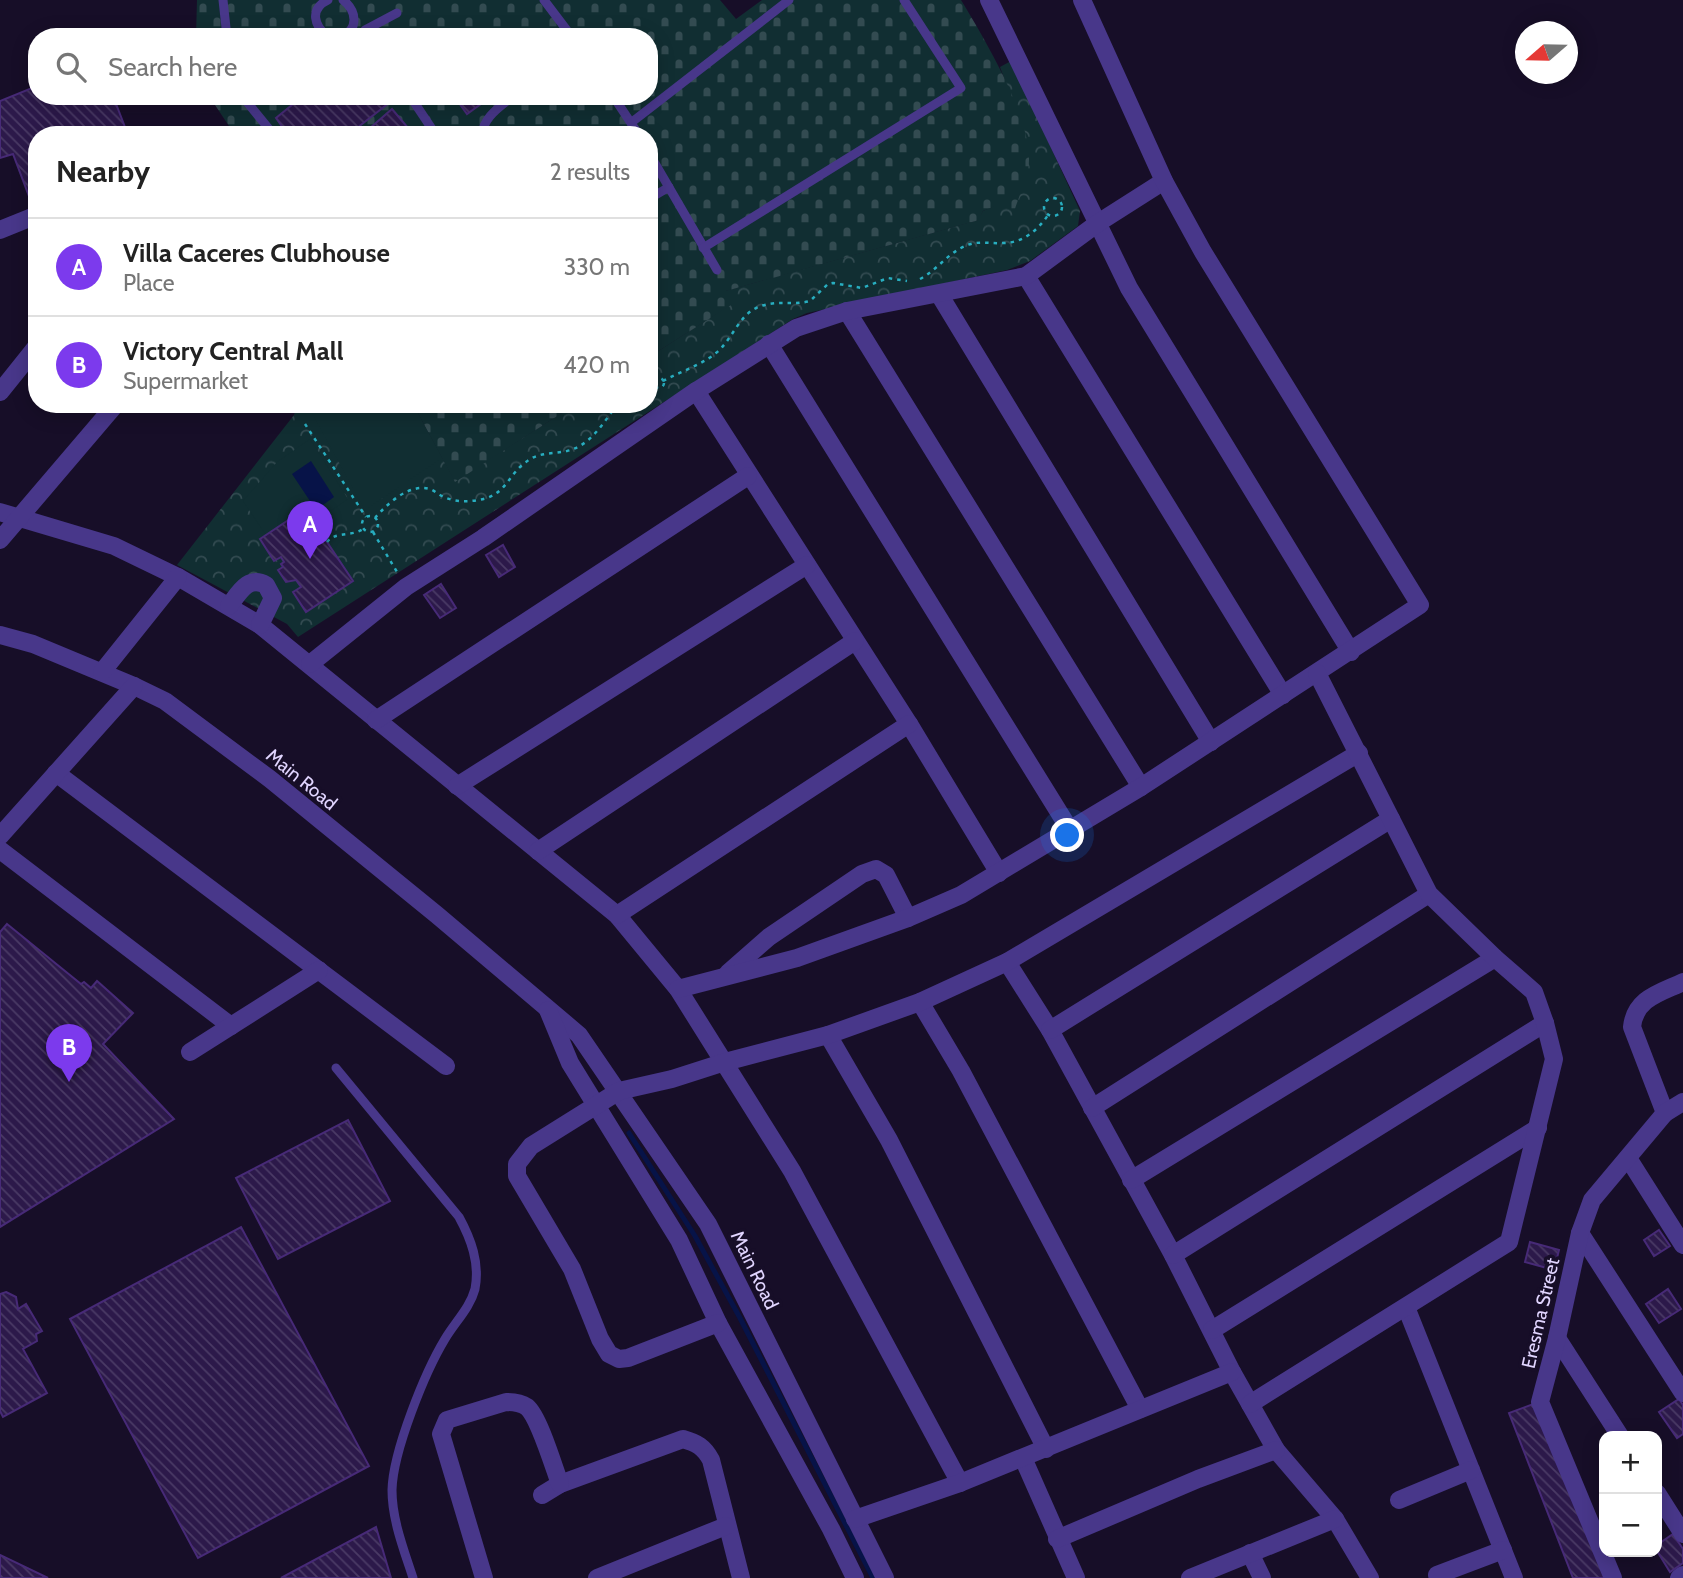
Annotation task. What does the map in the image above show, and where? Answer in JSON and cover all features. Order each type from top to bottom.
[{"type":"street","points":[[989,0],[1129,288],[1350,652]]},
{"type":"street","points":[[678,989],[797,958],[908,918],[961,895],[1141,787],[1420,605],[1203,252],[1164,181],[1082,0]]},
{"type":"street","points":[[310,664],[406,587],[483,538],[696,391],[796,328],[847,312],[1026,276],[1098,223],[1164,181]]},
{"type":"street","points":[[0,230],[28,219]]},
{"type":"street","points":[[1026,276],[1283,695]]},
{"type":"street","points":[[939,294],[1211,742]]},
{"type":"street","points":[[847,312],[1141,787]]},
{"type":"street","points":[[769,344],[1070,830]]},
{"type":"street","points":[[0,392],[28,357]]},
{"type":"street","points":[[696,391],[909,724],[999,873]]},
{"type":"street","points":[[0,540],[108,413]]},
{"type":"street","points":[[376,720],[748,476]]},
{"type":"street","points":[[0,512],[114,547],[178,577],[260,625],[617,915],[678,989],[793,1171],[960,1483]]},
{"type":"street","points":[[457,786],[807,565]]},
{"type":"street","points":[[102,672],[178,577]]},
{"type":"street","points":[[229,606],[247,584],[257,581],[266,585],[273,598],[260,625]]},
{"type":"street","name":"Main Road","points":[[0,635],[33,644],[165,701],[251,765],[579,1035],[708,1224],[885,1578]]},
{"type":"street","points":[[538,851],[855,641]]},
{"type":"street","points":[[1250,1404],[1509,1242],[1554,1059],[1534,992],[1430,894],[1317,673]]},
{"type":"street","points":[[0,836],[134,686]]},
{"type":"street","points":[[617,915],[909,724]]},
{"type":"street","points":[[718,1323],[628,1358],[619,1359],[609,1354],[600,1339],[572,1269],[517,1176],[517,1164],[531,1146],[619,1091],[672,1079],[828,1035],[920,1002],[1007,962],[1359,753]]},
{"type":"street","points":[[56,773],[446,1066]]},
{"type":"street","points":[[1050,1030],[1391,819]]},
{"type":"street","points":[[0,850],[231,1026]]},
{"type":"street","points":[[724,976],[769,937],[862,874],[877,869],[886,875],[908,918]]},
{"type":"street","points":[[1092,1108],[1430,894]]},
{"type":"street","points":[[1131,1180],[1495,958]]},
{"type":"street","points":[[1007,962],[1050,1030],[1276,1450],[1335,1519],[1370,1578]]},
{"type":"street","points":[[190,1052],[319,970]]},
{"type":"street","points":[[1665,1113],[1632,1027],[1633,1014],[1639,1004],[1683,982]]},
{"type":"street","points":[[920,1002],[968,1083],[1140,1409]]},
{"type":"street","name":"Main Road","points":[[547,1007],[570,1063],[679,1240],[718,1323],[855,1578]]},
{"type":"street","points":[[1173,1255],[1545,1023]]},
{"type":"street","points":[[828,1035],[889,1140],[1046,1449]]},
{"type":"street","name":"Eresma Street","points":[[1613,1578],[1540,1402],[1580,1233],[1592,1200],[1665,1113],[1683,1102]]},
{"type":"street","points":[[1212,1330],[1538,1128]]},
{"type":"street","points":[[1628,1158],[1676,1217],[1683,1245]]},
{"type":"street","points":[[1580,1233],[1683,1394]]},
{"type":"street","points":[[1406,1307],[1514,1578]]},
{"type":"street","points":[[1557,1338],[1617,1431]]},
{"type":"street","points":[[855,1519],[960,1483],[1232,1372]]},
{"type":"street","points":[[484,1578],[441,1434],[447,1420],[506,1402],[516,1402],[528,1408],[537,1423],[560,1484]]},
{"type":"street","points":[[542,1495],[560,1484],[683,1439],[694,1442],[705,1449],[711,1460],[741,1578]]},
{"type":"street","points":[[1057,1539],[1198,1479],[1276,1450]]},
{"type":"street","points":[[1023,1458],[1076,1578]]},
{"type":"street","points":[[1399,1500],[1471,1470]]},
{"type":"street","points":[[1658,1494],[1683,1534]]},
{"type":"street","points":[[1190,1578],[1335,1519]]},
{"type":"street","points":[[597,1578],[726,1525]]},
{"type":"street","points":[[1437,1575],[1503,1550]]},
{"type":"street","points":[[1250,1553],[1262,1578]]},
{"type":"lane","points":[[223,0],[225,28]]},
{"type":"lane","points":[[343,0],[352,7],[353,27]]},
{"type":"lane","points":[[544,0],[565,28]]},
{"type":"lane","points":[[658,102],[789,0]]},
{"type":"lane","points":[[703,248],[961,88],[904,0]]},
{"type":"lane","points":[[318,28],[316,11],[324,1]]},
{"type":"lane","points":[[374,28],[397,13]]},
{"type":"lane","points":[[249,105],[267,126]]},
{"type":"lane","points":[[416,105],[430,126]]},
{"type":"lane","points":[[484,126],[502,105]]},
{"type":"lane","points":[[620,105],[634,126]]},
{"type":"lane","points":[[632,122],[654,105]]},
{"type":"lane","points":[[658,168],[717,270]]},
{"type":"lane","points":[[658,194],[669,187]]},
{"type":"lane","points":[[336,1068],[459,1217],[471,1241],[475,1260],[475,1287],[468,1306],[446,1336],[432,1362],[395,1466],[392,1488],[394,1509],[413,1578]]},
{"type":"path","points":[[1055,198],[1063,206],[1061,212],[1054,216],[1046,212],[1044,206],[1046,201],[1055,198]]},
{"type":"path","points":[[375,518],[394,499],[422,488],[457,501],[471,501],[493,495],[505,488],[528,460],[541,454],[573,449],[592,437],[612,413]]},
{"type":"path","points":[[306,424],[366,517]]},
{"type":"path","points":[[366,517],[362,521],[363,529],[369,533],[373,532]]},
{"type":"path","points":[[366,517],[375,518]]},
{"type":"path","points":[[373,532],[378,525],[375,518]]},
{"type":"path","points":[[327,542],[334,536],[354,534],[363,529]]},
{"type":"path","points":[[373,532],[406,587]]},
{"type":"green space","points":[[197,0],[720,0],[736,19],[762,0],[961,0],[995,59],[1017,107],[1029,152],[1028,170],[1014,212],[1001,204],[983,211],[979,220],[726,291],[731,305],[658,351],[658,126],[229,126],[215,105],[658,105],[658,28],[196,28]]},
{"type":"green space","points":[[1011,61],[1080,211],[1078,226],[1030,261],[1007,270],[807,313],[793,319],[658,406],[658,351],[730,305],[725,291],[978,220],[983,211],[1001,203],[1026,138],[1000,67]]},
{"type":"green space","points":[[295,413],[418,413],[455,481],[562,413],[647,413],[298,637],[287,624],[177,565]]},
{"type":"green space","points":[[312,413],[418,413],[442,458],[365,510]]},
{"type":"green space","points":[[418,413],[562,413],[455,482]]},
{"type":"green space","points":[[310,439],[348,499],[314,522],[304,509],[266,535],[243,501],[277,462]]},
{"type":"shaded area","points":[[311,461],[334,497],[316,510],[292,474]]},
{"type":"building","points":[[28,90],[28,105],[116,105],[125,126],[28,126],[28,194],[13,154],[0,158],[0,101]]},
{"type":"building","points":[[292,105],[386,105],[360,126],[282,126],[276,118]]},
{"type":"building","points":[[460,105],[480,105],[467,114]]},
{"type":"building","points":[[392,109],[406,126],[372,126]]},
{"type":"building","points":[[305,509],[353,581],[306,612],[293,592],[301,587],[296,580],[286,582],[278,570],[283,567],[281,557],[274,561],[260,539]]},
{"type":"building","points":[[503,545],[515,567],[499,577],[486,555]]},
{"type":"building","points":[[441,584],[456,608],[440,618],[424,595]]},
{"type":"building","points":[[7,924],[81,984],[84,982],[91,988],[97,981],[133,1013],[103,1044],[174,1119],[0,1227],[0,932]]},
{"type":"building","points":[[348,1120],[390,1201],[278,1259],[236,1178]]},
{"type":"building","points":[[241,1227],[369,1466],[198,1558],[70,1319]]},
{"type":"building","points":[[1659,1230],[1670,1246],[1654,1256],[1644,1240]]},
{"type":"building","points":[[1530,1242],[1559,1250],[1554,1270],[1525,1262]]},
{"type":"building","points":[[1668,1289],[1681,1309],[1659,1323],[1646,1304]]},
{"type":"building","points":[[6,1292],[16,1297],[18,1309],[26,1304],[42,1331],[36,1334],[37,1341],[23,1349],[47,1393],[3,1417],[0,1411],[0,1294]]},
{"type":"building","points":[[1679,1399],[1683,1405],[1683,1434],[1677,1438],[1659,1412]]},
{"type":"building","points":[[1536,1403],[1606,1578],[1573,1578],[1509,1413]]},
{"type":"building","points":[[376,1527],[391,1578],[281,1578]]},
{"type":"building","points":[[1673,1534],[1683,1549],[1683,1563],[1670,1572],[1661,1557],[1662,1542]]},
{"type":"building","points":[[0,1555],[48,1578],[0,1578]]},
{"type":"waterway","points":[[629,1133],[695,1236],[740,1318],[873,1578]]},
{"type":"place","name":"Villa Caceres Clubhouse","points":[[310,559]]},
{"type":"place","name":"Victory Central Mall","points":[[69,1082]]}]
